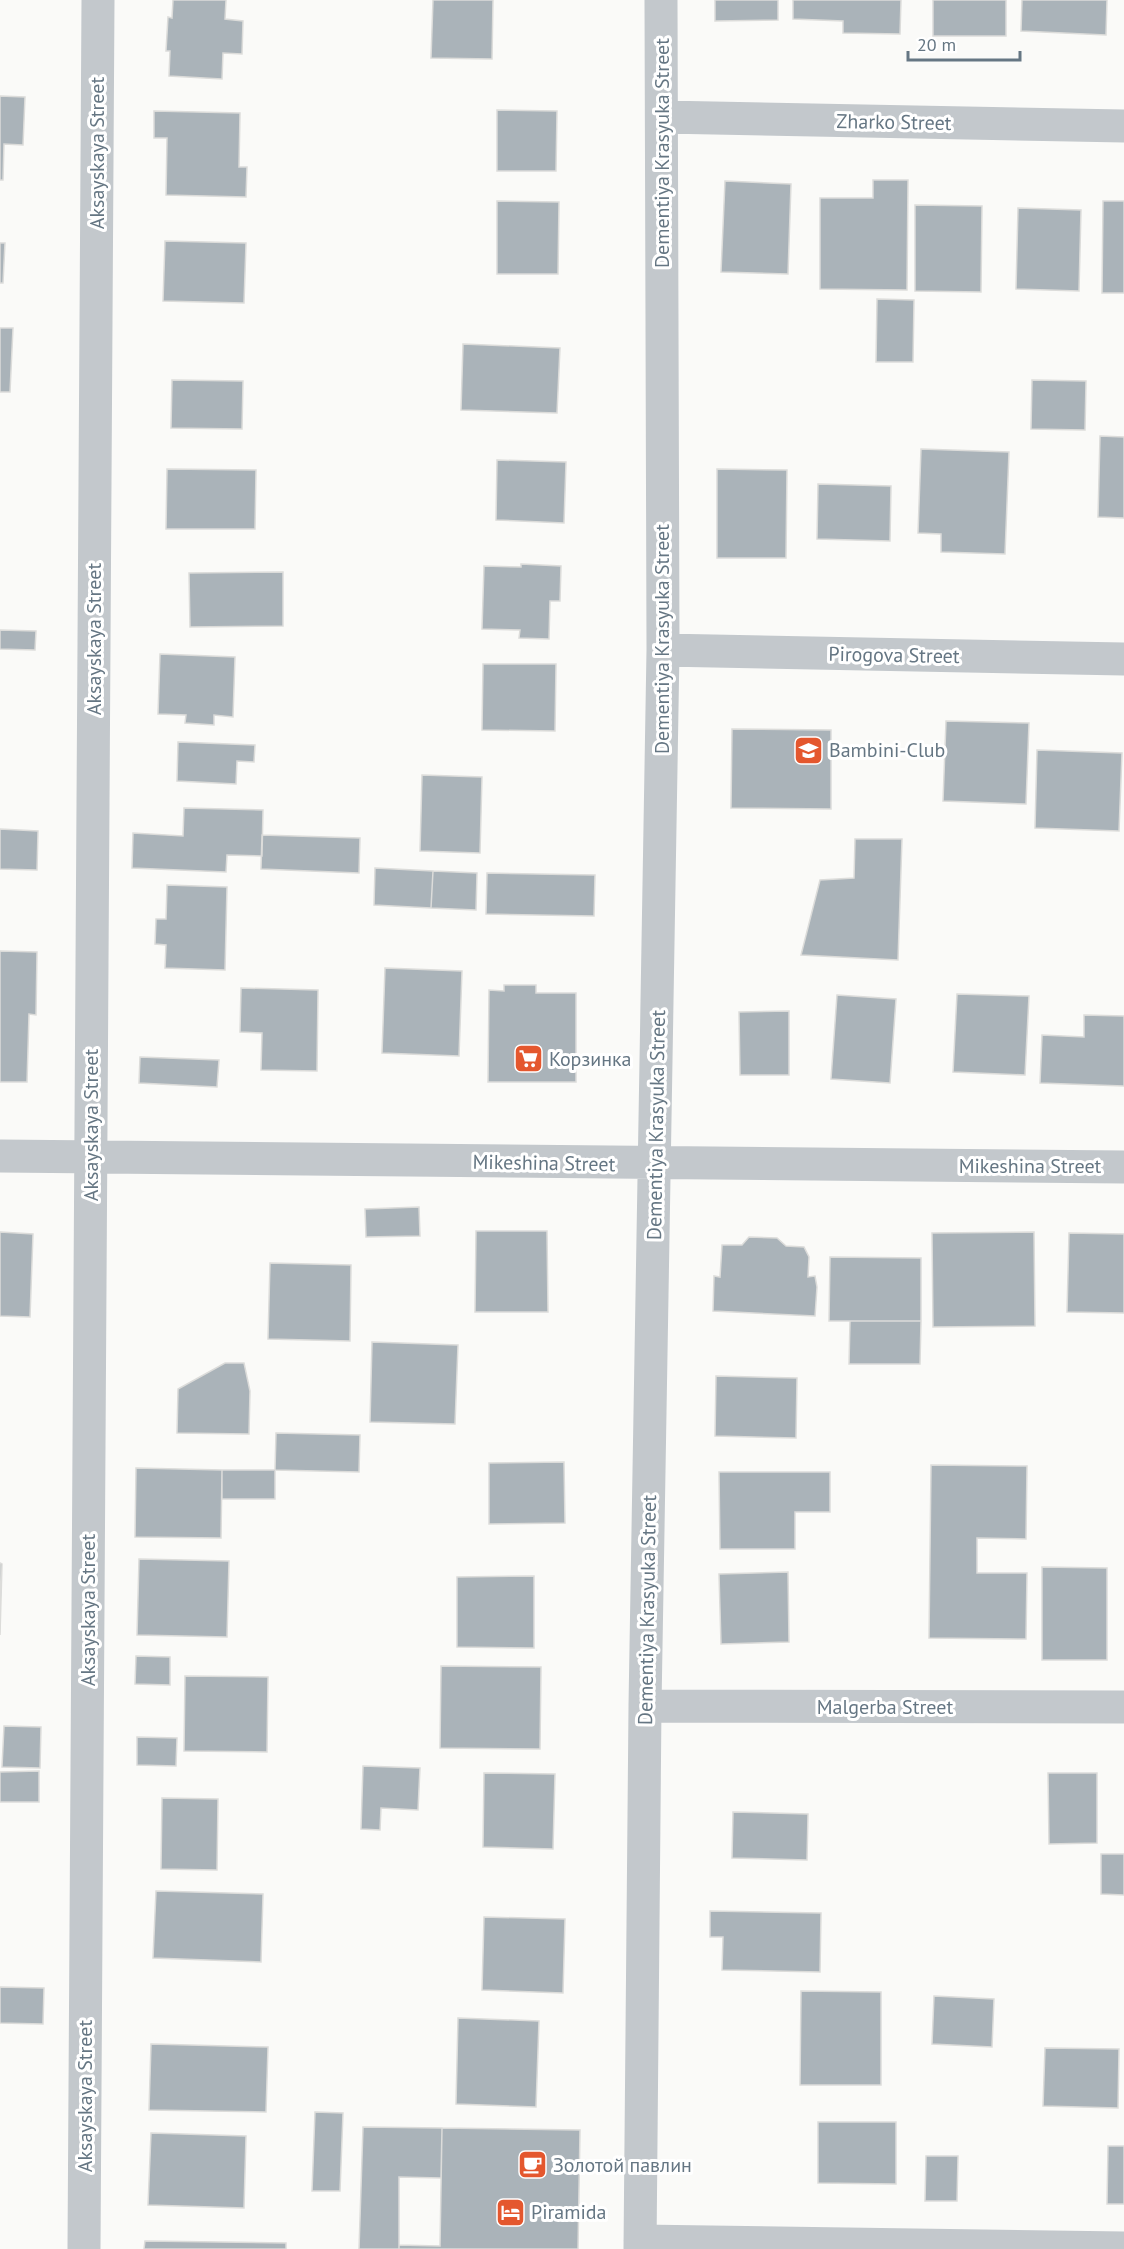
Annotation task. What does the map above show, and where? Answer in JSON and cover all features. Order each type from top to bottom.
[{"type":"street","name":"Aksayskaya Street","points":[[84,2249],[98,0]]},
{"type":"street","name":"Dementiya Krasyuka Street","points":[[640,2245],[645,1706],[663,650],[661,0]]},
{"type":"street","name":"Zharko Street","points":[[663,117],[1124,126]]},
{"type":"street","name":"Pirogova Street","points":[[663,650],[1124,659]]},
{"type":"street","name":"Mikeshina Street","points":[[0,1156],[1124,1167]]},
{"type":"street","name":"Malgerba Street","points":[[645,1706],[1124,1707]]},
{"type":"street","points":[[640,2245],[1124,2248]]},
{"type":"building","points":[[173,0],[226,0],[225,19],[243,21],[242,54],[223,53],[222,79],[169,76],[170,51],[166,51],[168,17],[172,18]]},
{"type":"building","points":[[433,0],[493,0],[492,59],[431,58]]},
{"type":"building","points":[[715,0],[778,0],[778,20],[715,21]]},
{"type":"building","points":[[793,0],[901,0],[900,34],[843,33],[843,21],[793,19]]},
{"type":"building","points":[[933,0],[1006,0],[1006,36],[933,36]]},
{"type":"building","points":[[1022,0],[1107,0],[1106,35],[1021,31]]},
{"type":"building","points":[[0,96],[25,97],[23,145],[4,144],[3,180],[0,180]]},
{"type":"building","points":[[497,110],[557,111],[556,171],[497,171]]},
{"type":"building","points":[[154,111],[240,113],[239,167],[247,167],[246,197],[166,195],[167,138],[154,138]]},
{"type":"building","points":[[873,180],[908,180],[907,290],[820,289],[820,198],[873,198]]},
{"type":"building","points":[[725,181],[791,184],[788,274],[721,272]]},
{"type":"building","points":[[497,201],[559,202],[558,274],[497,274]]},
{"type":"building","points":[[1103,201],[1124,201],[1124,293],[1102,293]]},
{"type":"building","points":[[915,205],[982,206],[981,292],[915,291]]},
{"type":"building","points":[[1018,208],[1081,210],[1079,291],[1016,289]]},
{"type":"building","points":[[165,241],[246,243],[244,303],[163,301]]},
{"type":"building","points":[[0,243],[5,243],[3,283],[0,283]]},
{"type":"building","points":[[877,299],[914,300],[913,362],[876,362]]},
{"type":"building","points":[[0,328],[13,328],[10,392],[0,392]]},
{"type":"building","points":[[463,344],[560,348],[557,413],[461,410]]},
{"type":"building","points":[[172,380],[243,381],[242,429],[171,428]]},
{"type":"building","points":[[1032,380],[1086,381],[1085,430],[1031,429]]},
{"type":"building","points":[[1100,436],[1124,437],[1124,518],[1098,517]]},
{"type":"building","points":[[921,449],[1009,452],[1005,554],[941,552],[941,534],[918,533]]},
{"type":"building","points":[[497,460],[566,462],[564,523],[496,520]]},
{"type":"building","points":[[167,469],[256,470],[255,529],[166,529]]},
{"type":"building","points":[[717,469],[787,470],[786,558],[717,558]]},
{"type":"building","points":[[818,484],[891,486],[890,541],[817,539]]},
{"type":"building","points":[[521,564],[561,566],[560,601],[550,601],[549,639],[519,638],[520,630],[482,629],[484,566],[521,567]]},
{"type":"building","points":[[283,572],[283,626],[190,627],[189,573]]},
{"type":"building","points":[[0,630],[36,631],[35,650],[0,649]]},
{"type":"building","points":[[160,654],[235,657],[233,717],[214,715],[214,725],[185,723],[186,715],[158,714]]},
{"type":"building","points":[[483,664],[556,664],[555,731],[482,730]]},
{"type":"building","points":[[946,721],[1029,723],[1026,804],[943,801]]},
{"type":"building","points":[[732,729],[831,730],[831,809],[731,808]]},
{"type":"building","points":[[178,742],[255,745],[254,762],[237,761],[236,784],[177,781]]},
{"type":"building","points":[[1037,750],[1122,753],[1119,831],[1035,828]]},
{"type":"building","points":[[422,775],[482,777],[480,853],[420,851]]},
{"type":"building","points":[[184,808],[263,810],[262,856],[227,855],[226,872],[132,868],[133,833],[183,836]]},
{"type":"building","points":[[0,829],[38,831],[37,870],[0,869]]},
{"type":"building","points":[[262,835],[360,838],[359,873],[261,869]]},
{"type":"building","points":[[855,839],[902,839],[898,960],[801,955],[820,880],[854,878]]},
{"type":"building","points":[[375,868],[433,871],[431,908],[374,905]]},
{"type":"building","points":[[433,871],[477,873],[476,910],[431,908]]},
{"type":"building","points":[[487,873],[595,875],[594,916],[486,914]]},
{"type":"building","points":[[167,885],[227,887],[225,970],[165,968],[166,945],[155,944],[156,919],[166,919]]},
{"type":"building","points":[[0,951],[37,952],[36,1015],[29,1014],[27,1082],[0,1082]]},
{"type":"building","points":[[385,968],[462,971],[459,1056],[382,1053]]},
{"type":"building","points":[[504,985],[536,985],[536,993],[576,993],[576,1082],[488,1082],[489,990],[504,991]]},
{"type":"building","points":[[241,988],[318,990],[317,1071],[261,1070],[262,1033],[240,1032]]},
{"type":"building","points":[[957,994],[1029,996],[1025,1075],[953,1072]]},
{"type":"building","points":[[837,995],[896,999],[890,1083],[831,1079]]},
{"type":"building","points":[[789,1011],[789,1075],[740,1075],[739,1012]]},
{"type":"building","points":[[1084,1015],[1124,1016],[1124,1086],[1040,1083],[1042,1035],[1084,1037]]},
{"type":"building","points":[[140,1057],[219,1060],[217,1087],[139,1083]]},
{"type":"building","points":[[419,1207],[420,1236],[366,1237],[365,1209]]},
{"type":"building","points":[[476,1231],[547,1231],[548,1312],[475,1312]]},
{"type":"building","points":[[0,1232],[33,1234],[30,1317],[0,1316]]},
{"type":"building","points":[[1034,1232],[1035,1326],[933,1327],[932,1233]]},
{"type":"building","points":[[1069,1233],[1124,1234],[1124,1313],[1067,1312]]},
{"type":"building","points":[[749,1237],[777,1238],[786,1246],[804,1247],[809,1257],[808,1277],[815,1276],[817,1287],[815,1316],[713,1311],[714,1276],[720,1277],[722,1245],[742,1245]]},
{"type":"building","points":[[830,1257],[921,1258],[921,1321],[829,1321]]},
{"type":"building","points":[[270,1263],[351,1265],[350,1341],[268,1339]]},
{"type":"building","points":[[850,1321],[921,1321],[920,1364],[849,1364]]},
{"type":"building","points":[[372,1342],[458,1345],[455,1424],[370,1422]]},
{"type":"building","points":[[225,1363],[244,1363],[250,1391],[249,1434],[177,1433],[178,1389]]},
{"type":"building","points":[[716,1376],[797,1378],[796,1438],[715,1436]]},
{"type":"building","points":[[276,1433],[360,1435],[359,1472],[275,1470]]},
{"type":"building","points":[[564,1462],[565,1523],[489,1524],[489,1463]]},
{"type":"building","points":[[931,1465],[1027,1466],[1026,1539],[977,1538],[977,1573],[1027,1573],[1026,1639],[929,1638]]},
{"type":"building","points":[[136,1468],[222,1470],[221,1538],[135,1537]]},
{"type":"building","points":[[222,1470],[275,1470],[275,1499],[222,1499]]},
{"type":"building","points":[[719,1472],[830,1472],[830,1512],[795,1512],[795,1549],[720,1549]]},
{"type":"building","points":[[139,1559],[229,1561],[227,1637],[137,1635]]},
{"type":"building","points":[[0,1563],[2,1564],[0,1635]]},
{"type":"building","points":[[1042,1567],[1107,1568],[1107,1660],[1042,1660]]},
{"type":"building","points":[[788,1572],[789,1642],[721,1644],[719,1574]]},
{"type":"building","points":[[534,1576],[534,1648],[457,1647],[457,1577]]},
{"type":"building","points":[[136,1656],[170,1657],[170,1685],[135,1684]]},
{"type":"building","points":[[441,1666],[541,1667],[540,1749],[440,1748]]},
{"type":"building","points":[[185,1676],[268,1677],[267,1752],[184,1751]]},
{"type":"building","points":[[4,1726],[41,1727],[40,1768],[2,1767]]},
{"type":"building","points":[[137,1737],[177,1738],[176,1766],[137,1765]]},
{"type":"building","points":[[363,1766],[420,1768],[418,1810],[381,1808],[380,1830],[361,1829]]},
{"type":"building","points":[[39,1771],[39,1802],[0,1802],[0,1772]]},
{"type":"building","points":[[484,1773],[555,1774],[553,1849],[483,1847]]},
{"type":"building","points":[[1048,1773],[1097,1773],[1097,1843],[1049,1844]]},
{"type":"building","points":[[162,1798],[218,1799],[217,1870],[161,1869]]},
{"type":"building","points":[[733,1812],[808,1814],[807,1860],[732,1858]]},
{"type":"building","points":[[1101,1854],[1124,1854],[1124,1895],[1101,1894]]},
{"type":"building","points":[[156,1891],[263,1894],[261,1962],[153,1958]]},
{"type":"building","points":[[710,1911],[821,1913],[820,1972],[722,1970],[723,1937],[710,1937]]},
{"type":"building","points":[[484,1917],[565,1919],[563,1993],[482,1990]]},
{"type":"building","points":[[0,1987],[44,1988],[43,2024],[0,2023]]},
{"type":"building","points":[[801,1991],[881,1992],[881,2085],[800,2085]]},
{"type":"building","points":[[934,1996],[994,1999],[992,2047],[932,2044]]},
{"type":"building","points":[[458,2018],[539,2021],[536,2107],[456,2104]]},
{"type":"building","points":[[151,2044],[268,2047],[266,2112],[149,2110]]},
{"type":"building","points":[[1045,2048],[1119,2049],[1118,2108],[1043,2106]]},
{"type":"building","points":[[315,2112],[343,2113],[340,2191],[312,2191]]},
{"type":"building","points":[[818,2122],[896,2122],[896,2184],[818,2183]]},
{"type":"building","points":[[363,2127],[442,2128],[441,2178],[399,2177],[399,2249],[359,2249]]},
{"type":"building","name":"Piramida","points":[[442,2128],[580,2130],[578,2249],[399,2249],[399,2245],[440,2246]]},
{"type":"building","points":[[151,2133],[246,2136],[244,2208],[148,2205]]},
{"type":"building","points":[[1108,2146],[1124,2146],[1124,2204],[1107,2204]]},
{"type":"building","points":[[926,2156],[958,2156],[957,2201],[925,2201]]},
{"type":"building","points":[[145,2241],[286,2243],[286,2249],[144,2249]]},
{"type":"place","name":"Bambini-Club","points":[[808,750]]},
{"type":"place","name":"Корзинка","points":[[528,1059]]},
{"type":"place","name":"Золотой павлин","points":[[532,2165]]},
{"type":"place","name":"Piramida","points":[[510,2212]]}]
